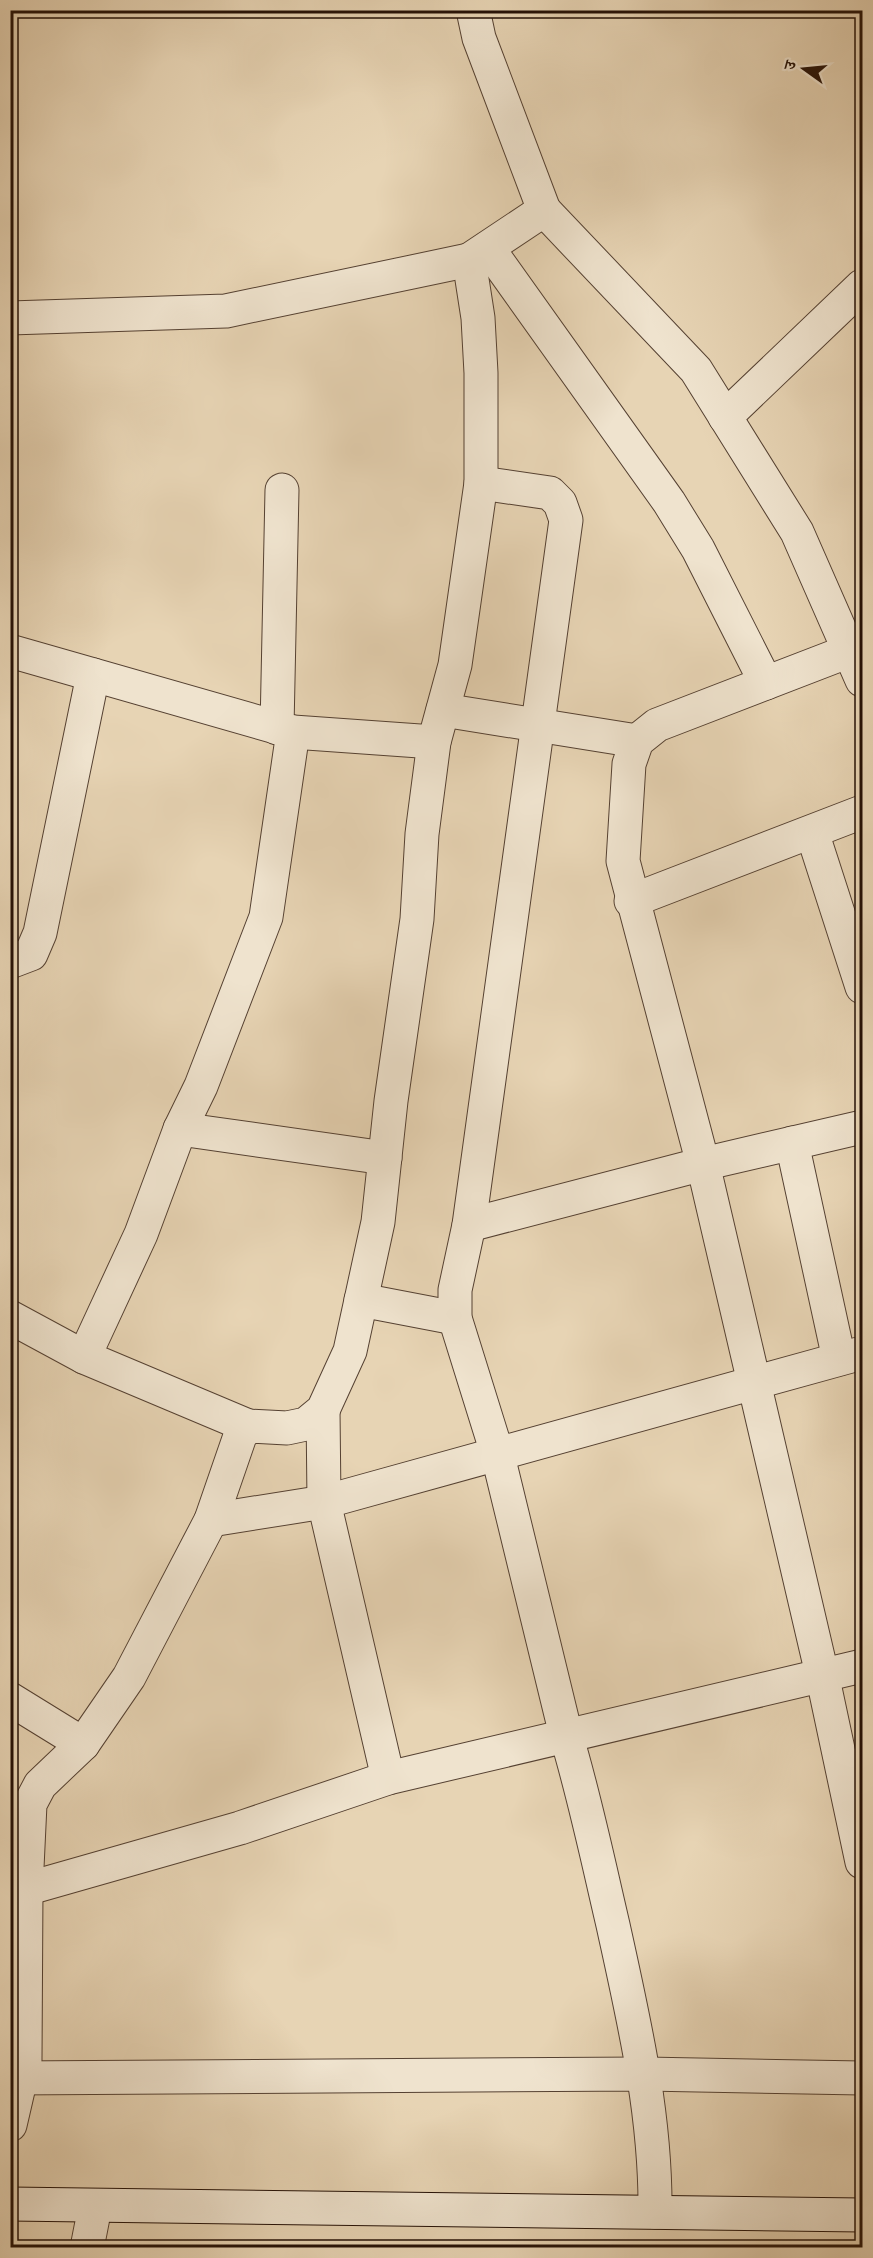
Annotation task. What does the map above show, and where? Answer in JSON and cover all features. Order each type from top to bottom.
[{"type":"street","points":[[473,10],[479,38],[544,210],[696,370],[797,532],[856,645],[862,680]]},
{"type":"street","points":[[10,318],[226,312],[479,254],[544,210]]},
{"type":"street","points":[[388,1778],[324,1502],[323,1410],[350,1351],[378,1222],[417,919],[422,834],[434,742],[455,665],[481,483],[479,254]]},
{"type":"street","points":[[479,254],[669,502],[698,549],[766,683]]},
{"type":"street","points":[[725,417],[862,286]]},
{"type":"street","points":[[481,483],[550,493],[560,503],[566,520],[469,1225],[455,1290],[454,1318],[498,1455],[566,1735],[582,1791],[645,2074],[655,2162],[655,2212]]},
{"type":"street","points":[[84,1357],[141,1234],[180,1129],[201,1086],[266,916],[285,730],[282,490]]},
{"type":"street","points":[[856,645],[657,725],[637,741],[629,764],[623,861],[703,1164],[822,1674],[862,1862]]},
{"type":"street","points":[[10,651],[285,730],[434,742]]},
{"type":"street","points":[[10,962],[31,954],[40,933],[93,675]]},
{"type":"street","points":[[443,710],[537,723],[637,741]]},
{"type":"street","points":[[632,901],[862,812]]},
{"type":"street","points":[[812,832],[862,987]]},
{"type":"street","points":[[469,1225],[703,1164],[862,1127]]},
{"type":"street","points":[[180,1129],[385,1158]]},
{"type":"street","points":[[211,1520],[324,1502],[851,1356],[792,1143]]},
{"type":"street","points":[[361,1300],[454,1318]]},
{"type":"street","points":[[10,1317],[84,1357],[248,1426],[287,1428],[306,1424],[323,1410]]},
{"type":"street","points":[[10,2125],[16,2078],[26,2060],[26,1889],[30,1804],[25,1785],[83,1744],[129,1677],[211,1520],[240,1436],[248,1426]]},
{"type":"street","points":[[26,1889],[240,1828],[388,1778],[862,1666]]},
{"type":"street","points":[[10,1699],[83,1744]]},
{"type":"street","points":[[16,2078],[645,2074],[862,2078]]},
{"type":"street","points":[[10,2204],[95,2207],[862,2215]]},
{"type":"street","points":[[87,2247],[95,2207]]}]
